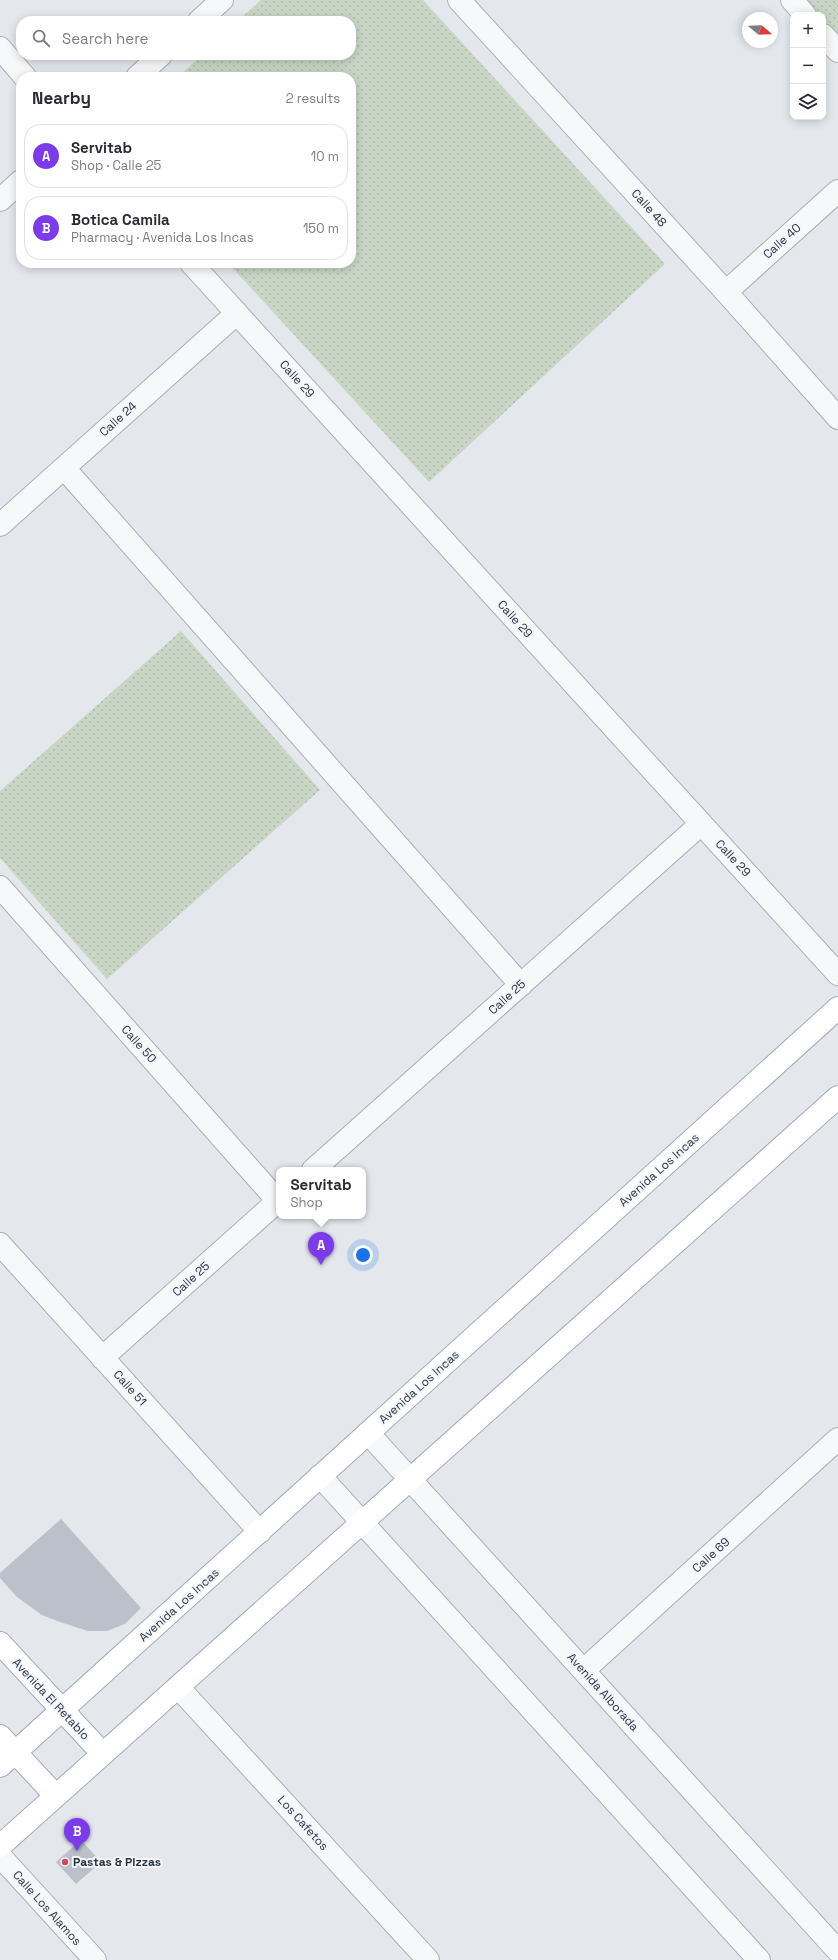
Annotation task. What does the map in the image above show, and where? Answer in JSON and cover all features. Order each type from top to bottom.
[{"type":"main road","name":"Avenida Los Incas","points":[[8,1759],[838,1008]]},
{"type":"main road","points":[[0,1846],[838,1097]]},
{"type":"main road","name":"Avenida El Retablo","points":[[0,1644],[103,1754]]},
{"type":"main road","points":[[0,1736],[8,1759],[56,1796]]},
{"type":"street","points":[[204,16],[222,0]]},
{"type":"street","name":"Calle 48","points":[[459,0],[726,292],[838,418]]},
{"type":"street","points":[[792,0],[802,12]]},
{"type":"street","points":[[826,38],[838,51]]},
{"type":"street","points":[[0,48],[21,72]]},
{"type":"street","points":[[142,72],[156,60]]},
{"type":"street","points":[[0,200],[16,186]]},
{"type":"street","name":"Calle 40","points":[[726,292],[838,191]]},
{"type":"street","name":"Calle 29","points":[[196,268],[838,974]]},
{"type":"street","name":"Calle 24","points":[[0,525],[237,314]]},
{"type":"street","points":[[64,468],[521,985]]},
{"type":"street","name":"Calle 25","points":[[316,1167],[701,824]]},
{"type":"street","name":"Calle 50","points":[[0,887],[276,1199]]},
{"type":"street","name":"Calle 25","points":[[102,1358],[276,1203]]},
{"type":"street","name":"Calle 51","points":[[0,1244],[260,1532]]},
{"type":"street","name":"Avenida Alborada","points":[[368,1433],[838,1951]]},
{"type":"street","name":"Calle 69","points":[[584,1670],[838,1439]]},
{"type":"street","points":[[320,1476],[760,1960]]},
{"type":"street","name":"Los Cafetos","points":[[178,1687],[428,1960]]},
{"type":"street","name":"Calle Los Alamos","points":[[0,1856],[95,1960]]},
{"type":"green space","points":[[261,0],[423,0],[665,264],[429,482],[233,268],[356,268],[356,72],[183,72],[197,60],[356,60],[356,16],[243,16]]},
{"type":"green space","points":[[807,0],[838,0],[838,35],[826,21],[826,12],[817,12]]},
{"type":"green space","points":[[181,631],[320,790],[107,979],[0,858],[0,791]]},
{"type":"building","points":[[61,1519],[141,1608],[125,1624],[107,1631],[88,1631],[60,1622],[42,1615],[17,1597],[0,1578],[0,1573]]},
{"type":"building","points":[[81,1840],[101,1862],[76,1884],[56,1862]]},
{"type":"place","name":"Servitab","points":[[321,1265]]},
{"type":"place","name":"Botica Camila","points":[[77,1851]]},
{"type":"place","name":"Pastas & Pizzas","points":[[65,1862]]}]
